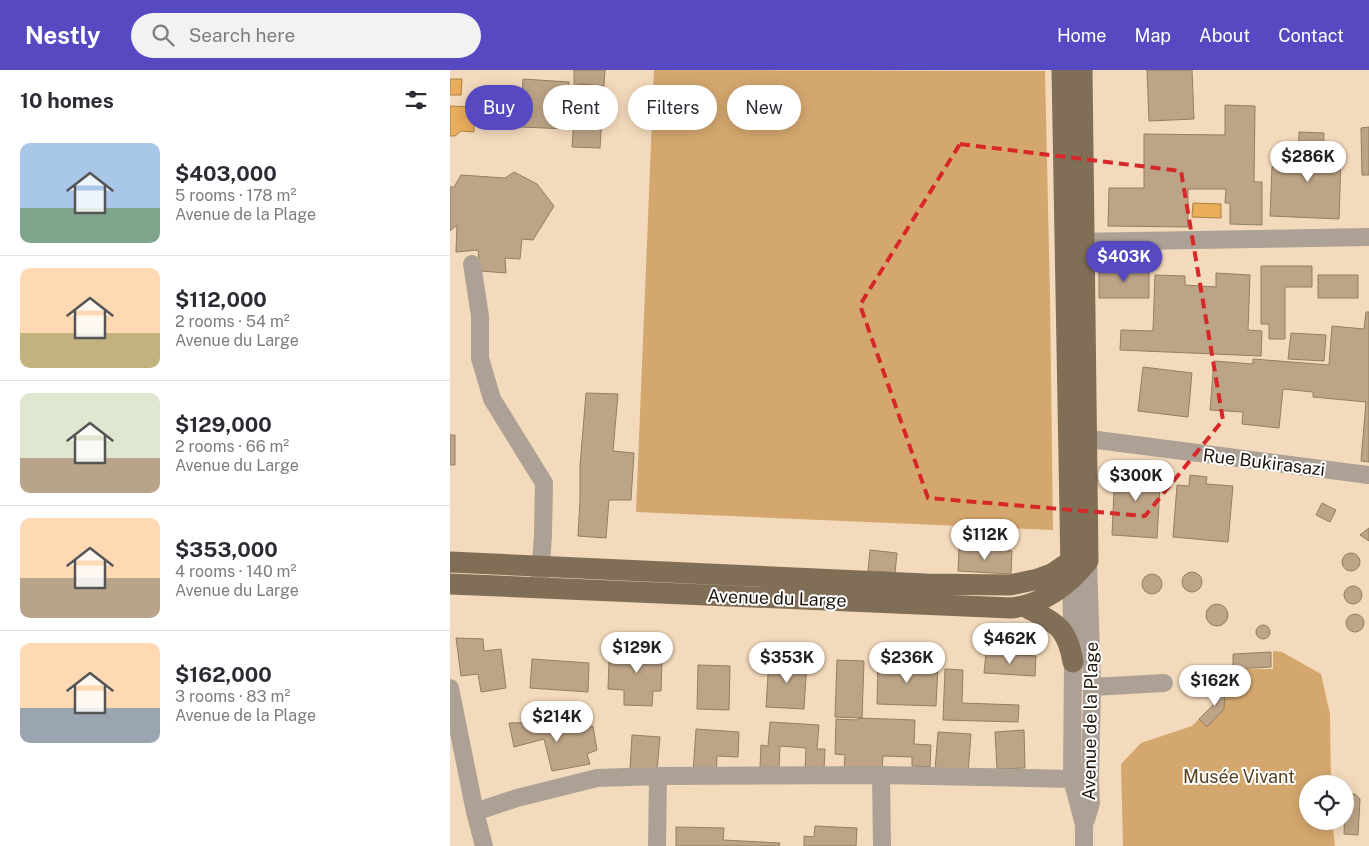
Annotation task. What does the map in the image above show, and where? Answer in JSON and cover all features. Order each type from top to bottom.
[{"type":"main road","name":"Avenue de la Plage","points":[[1062,70],[1074,242],[1080,562]]},
{"type":"main road","name":"Avenue de la Plage","points":[[1074,242],[1082,70]]},
{"type":"main road","name":"Avenue du Large","points":[[450,562],[541,566],[926,594],[1002,608],[1026,607],[1080,562]]},
{"type":"main road","name":"Avenue du Large","points":[[450,584],[540,589],[926,594],[1010,586],[1038,580],[1080,562]]},
{"type":"main road","points":[[1026,607],[1054,622],[1066,635],[1071,648],[1073,662]]},
{"type":"street","points":[[1074,242],[1369,237]]},
{"type":"street","points":[[472,264],[480,316],[480,358],[492,399],[544,483],[544,535],[540,589]]},
{"type":"street","name":"Rue Bukirasazi","points":[[1077,438],[1369,475]]},
{"type":"street","name":"Avenue de la Plage","points":[[1080,562],[1073,662],[1084,846]]},
{"type":"street","name":"Avenue de la Plage","points":[[1080,562],[1092,687],[1081,780]]},
{"type":"street","points":[[1092,687],[1164,683]]},
{"type":"street","points":[[450,688],[475,812],[484,846]]},
{"type":"street","points":[[880,775],[882,846]]},
{"type":"street","points":[[475,812],[517,798],[598,778],[880,775],[1081,780]]},
{"type":"street","points":[[656,846],[658,776]]},
{"type":"highlighted area","points":[[960,144],[1181,171],[1223,420],[1145,516],[928,498],[860,305]]},
{"type":"green space","points":[[654,70],[1045,71],[1053,530],[636,512],[652,130],[717,130],[717,85],[653,85]]},
{"type":"green space","name":"Musée Vivant","points":[[1273,651],[1282,652],[1321,674],[1330,714],[1331,775],[1299,775],[1299,830],[1333,830],[1335,846],[1123,846],[1121,764],[1141,743],[1192,726],[1216,702],[1217,669],[1273,669]]},
{"type":"shaded area","points":[[450,79],[462,79],[461,95],[450,95]]},
{"type":"shaded area","points":[[450,106],[465,107],[465,130],[474,130],[474,132],[461,131],[455,136],[450,136]]},
{"type":"shaded area","points":[[1193,203],[1221,204],[1221,218],[1192,217]]},
{"type":"building","points":[[574,70],[605,70],[604,85],[574,84]]},
{"type":"building","points":[[1147,70],[1192,70],[1194,119],[1149,121]]},
{"type":"building","points":[[523,79],[569,82],[569,85],[543,85],[543,128],[533,128],[533,85],[523,85]]},
{"type":"building","points":[[1225,105],[1255,106],[1254,182],[1262,182],[1262,225],[1230,224],[1230,203],[1225,203],[1226,189],[1188,189],[1188,227],[1108,226],[1109,188],[1144,188],[1144,134],[1225,135]]},
{"type":"building","points":[[1369,127],[1369,175],[1362,175],[1361,128]]},
{"type":"building","points":[[573,130],[601,130],[600,148],[572,147]]},
{"type":"building","points":[[1299,132],[1324,133],[1323,157],[1341,158],[1339,219],[1270,216],[1272,167],[1298,168]]},
{"type":"building","points":[[514,172],[537,184],[554,206],[533,240],[522,239],[520,259],[505,258],[506,273],[480,271],[478,250],[456,252],[457,225],[450,231],[450,187],[454,187],[461,175],[505,178]]},
{"type":"building","points":[[1261,266],[1312,266],[1312,287],[1285,287],[1285,339],[1269,339],[1269,324],[1261,324]]},
{"type":"building","points":[[1099,269],[1149,269],[1149,298],[1099,298]]},
{"type":"building","points":[[1216,273],[1250,275],[1248,330],[1262,331],[1261,356],[1120,350],[1121,330],[1153,331],[1155,275],[1185,276],[1185,285],[1216,287]]},
{"type":"building","points":[[1318,275],[1358,275],[1358,298],[1318,298]]},
{"type":"building","points":[[1366,312],[1369,312],[1369,462],[1361,461],[1366,402],[1313,397],[1313,392],[1283,389],[1279,428],[1242,424],[1243,412],[1210,410],[1214,361],[1253,364],[1253,359],[1329,365],[1332,326],[1364,329]]},
{"type":"building","points":[[1291,333],[1326,335],[1324,361],[1288,359]]},
{"type":"building","points":[[1143,367],[1192,373],[1188,417],[1138,411]]},
{"type":"building","points":[[586,393],[618,394],[613,451],[634,453],[631,500],[609,500],[606,538],[578,536],[580,466]]},
{"type":"building","points":[[450,435],[455,435],[455,465],[450,465]]},
{"type":"building","points":[[1115,467],[1161,469],[1157,538],[1112,535]]},
{"type":"building","points":[[1190,475],[1207,477],[1206,484],[1233,486],[1228,542],[1173,537],[1177,485],[1189,486]]},
{"type":"building","points":[[1322,503],[1336,510],[1330,522],[1316,515]]},
{"type":"building","points":[[1369,528],[1369,541],[1360,535]]},
{"type":"building","points":[[959,548],[1012,551],[1011,574],[958,571]]},
{"type":"building","points":[[870,550],[897,553],[895,573],[868,571]]},
{"type":"building","points":[[1351,553],[1359,558],[1360,562],[1355,570],[1351,571],[1343,566],[1342,562],[1347,554]]},
{"type":"building","points":[[1188,572],[1196,572],[1202,578],[1202,586],[1196,592],[1188,592],[1182,586],[1182,578]]},
{"type":"building","points":[[1152,574],[1159,577],[1162,584],[1159,591],[1152,594],[1145,591],[1142,584],[1145,577]]},
{"type":"building","points":[[1349,586],[1357,586],[1362,591],[1360,602],[1349,604],[1344,599],[1344,591]]},
{"type":"building","points":[[1217,604],[1225,607],[1228,615],[1225,623],[1217,626],[1209,623],[1206,615],[1209,607]]},
{"type":"building","points":[[1355,614],[1361,617],[1364,623],[1361,629],[1355,632],[1349,629],[1346,623],[1349,617]]},
{"type":"building","points":[[1260,625],[1266,625],[1270,632],[1266,639],[1260,639],[1256,635],[1256,629]]},
{"type":"building","points":[[456,638],[483,639],[484,651],[501,649],[506,688],[481,692],[478,674],[461,676]]},
{"type":"building","points":[[626,641],[654,642],[654,663],[662,663],[661,691],[653,691],[652,706],[624,705],[624,690],[608,689],[609,661],[625,662]]},
{"type":"building","points":[[1271,652],[1271,667],[1233,669],[1233,654]]},
{"type":"building","points":[[986,653],[1036,656],[1035,676],[984,673]]},
{"type":"building","points":[[532,659],[589,663],[588,692],[530,688]]},
{"type":"building","points":[[769,659],[807,661],[804,709],[766,707]]},
{"type":"building","points":[[837,660],[864,661],[862,718],[835,717]]},
{"type":"building","points":[[878,663],[938,665],[936,706],[877,704]]},
{"type":"building","points":[[698,665],[730,666],[729,710],[697,709]]},
{"type":"building","points":[[945,669],[963,670],[962,703],[1019,705],[1018,722],[943,720]]},
{"type":"building","points":[[1217,684],[1225,684],[1224,709],[1207,727],[1199,719],[1216,702]]},
{"type":"building","points":[[858,718],[915,720],[914,744],[931,745],[930,767],[912,766],[912,757],[883,756],[882,773],[844,771],[845,755],[835,754],[836,719],[858,720]]},
{"type":"building","points":[[552,722],[556,735],[593,726],[597,750],[587,754],[590,764],[552,771],[544,739],[514,747],[509,723]]},
{"type":"building","points":[[770,722],[819,725],[817,749],[825,749],[824,771],[805,770],[806,748],[780,746],[779,768],[760,767],[761,745],[768,746]]},
{"type":"building","points":[[696,729],[739,732],[738,757],[717,756],[716,776],[693,774]]},
{"type":"building","points":[[1024,730],[1025,768],[997,769],[995,732]]},
{"type":"building","points":[[938,732],[971,734],[968,773],[935,770]]},
{"type":"building","points":[[632,735],[660,737],[657,771],[630,769]]},
{"type":"building","points":[[1355,794],[1360,799],[1358,835],[1344,834],[1344,830],[1354,830]]},
{"type":"building","points":[[815,826],[857,828],[856,846],[804,846],[804,836],[814,837]]},
{"type":"building","points":[[676,827],[724,828],[723,840],[780,843],[779,846],[676,846]]}]
